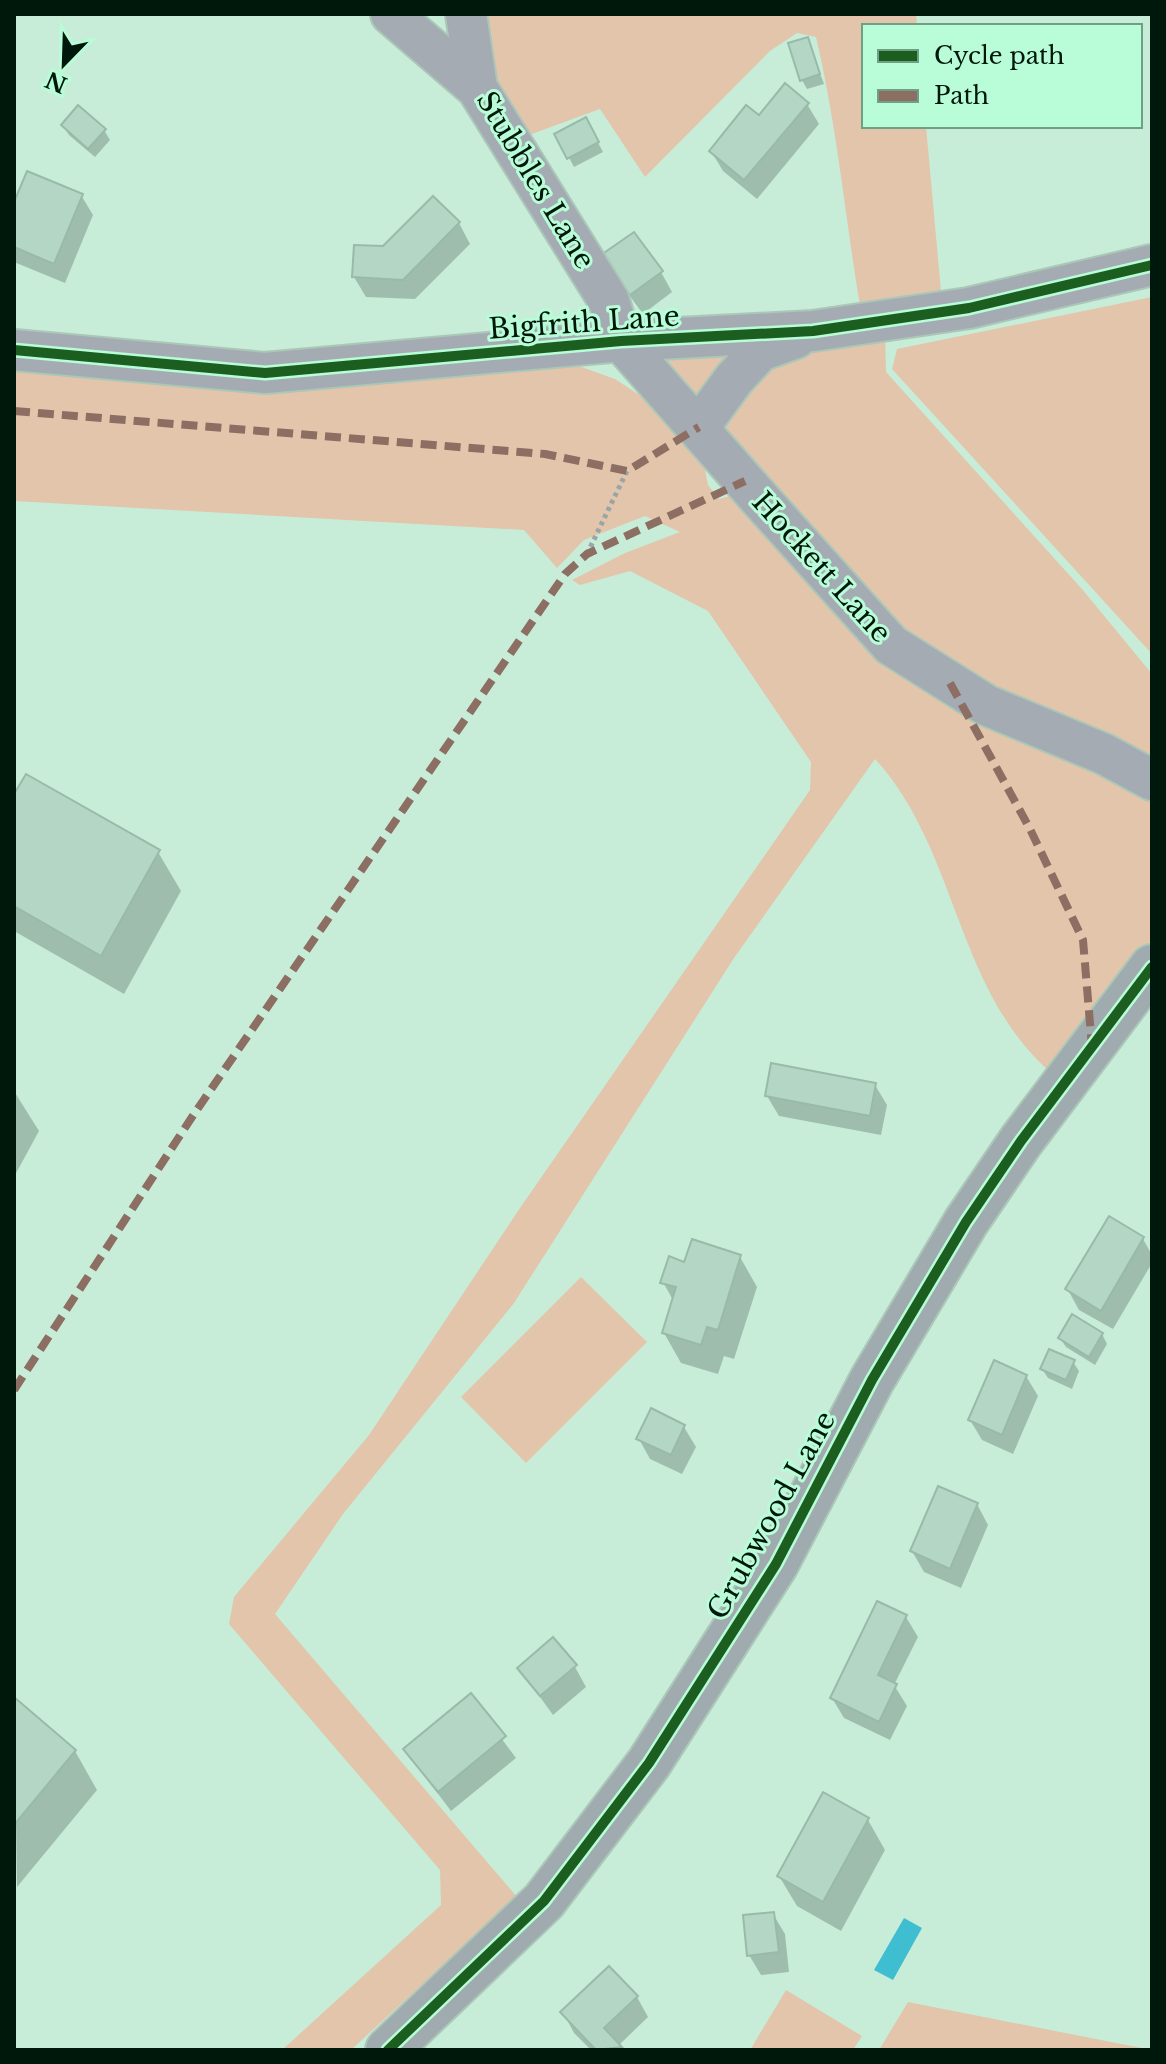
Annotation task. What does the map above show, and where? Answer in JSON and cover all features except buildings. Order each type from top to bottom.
[{"type":"street","points":[[391,14],[477,88]]},
{"type":"street","name":"Stubbles Lane","points":[[466,14],[477,88],[609,301],[621,341]]},
{"type":"street","name":"Bigfrith Lane","points":[[14,350],[265,373],[621,341],[813,331],[969,308],[1152,265]]},
{"type":"street","points":[[699,427],[734,379],[760,351],[813,331]]},
{"type":"street","name":"Hockett Lane","points":[[621,341],[891,645],[986,705],[1104,754],[1152,780]]},
{"type":"street","name":"Grubwood Lane","points":[[388,2050],[544,1901],[649,1763],[776,1564],[872,1380],[966,1222],[1021,1141],[1152,967]]},
{"type":"path","points":[[587,554],[627,471]]},
{"type":"shaded area","points":[[480,14],[916,14],[917,24],[862,24],[862,128],[926,128],[941,291],[860,306],[835,137],[816,37],[797,33],[770,51],[645,177],[600,109],[521,138],[487,71]]},
{"type":"shaded area","points":[[1152,297],[1152,654],[892,369],[897,349]]},
{"type":"shaded area","points":[[885,332],[886,372],[1082,589],[1152,674],[1152,769],[1022,709],[908,637],[722,435],[735,397],[786,351]]},
{"type":"shaded area","points":[[747,350],[707,407],[658,363],[661,352]]},
{"type":"shaded area","points":[[14,357],[576,365],[615,379],[653,404],[704,464],[708,485],[719,499],[737,494],[813,576],[1152,795],[1152,939],[1048,1070],[1018,1037],[994,999],[974,959],[924,834],[902,795],[875,759],[734,958],[514,1303],[343,1514],[275,1614],[517,1897],[351,2050],[282,2050],[441,1905],[440,1870],[229,1624],[234,1597],[369,1435],[520,1208],[810,790],[811,762],[708,611],[630,571],[580,585],[572,580],[625,553],[680,532],[645,516],[584,540],[557,568],[524,530],[14,501]]},
{"type":"shaded area","points":[[581,1277],[647,1342],[526,1463],[461,1397]]},
{"type":"shaded area","points":[[786,1990],[862,2036],[853,2050],[750,2050]]},
{"type":"shaded area","points":[[908,2002],[1152,2050],[879,2050]]},
{"type":"water","points":[[904,1918],[922,1928],[893,1980],[874,1970]]},
{"type":"marked path","points":[[14,411],[545,454],[627,471],[699,427]]},
{"type":"marked path","points":[[14,1390],[194,1114],[565,574],[587,554],[745,481]]},
{"type":"marked path","points":[[950,683],[1030,829],[1083,940],[1092,1047]]},
{"type":"cycle path","points":[[14,350],[265,373],[621,341],[813,331],[969,308],[1152,265]]},
{"type":"cycle path","points":[[388,2050],[544,1901],[649,1763],[776,1564],[872,1380],[966,1222],[1021,1141],[1152,967]]}]
